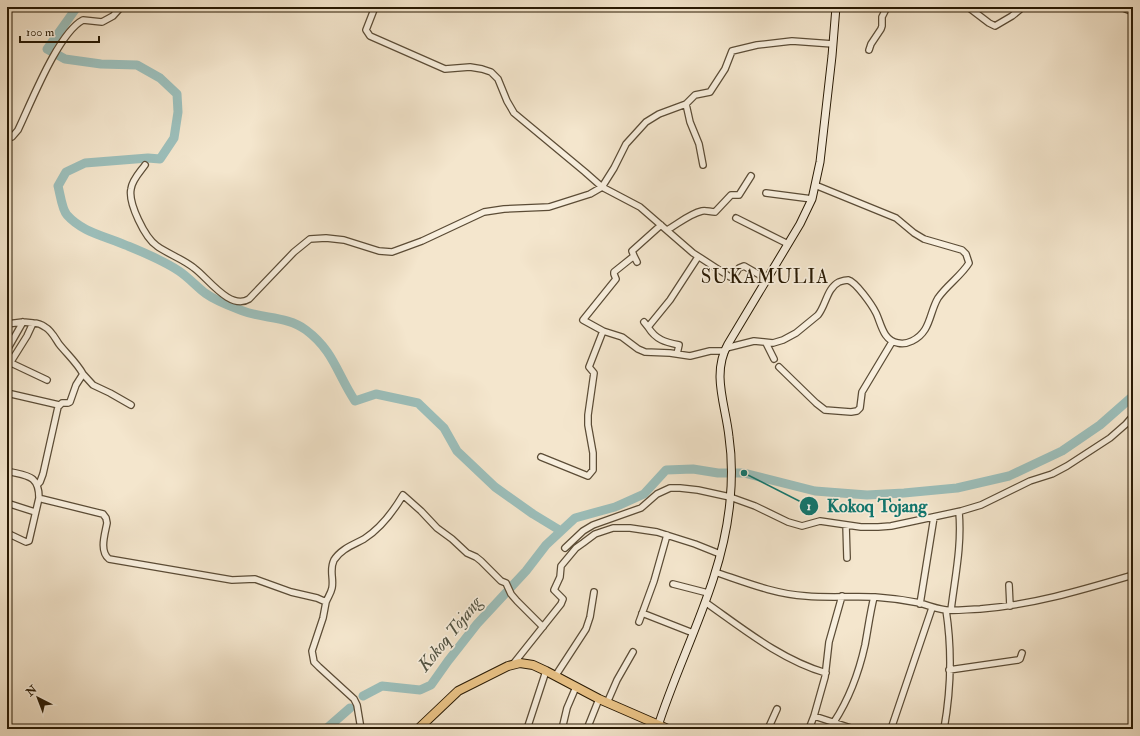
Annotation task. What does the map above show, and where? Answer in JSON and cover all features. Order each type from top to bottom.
[{"type":"main road","points":[[418,729],[458,691],[471,683],[514,663],[527,664],[556,675],[599,699],[658,727],[668,729]]},
{"type":"street","points":[[7,136],[12,137],[18,130],[53,57],[74,27],[82,21],[87,20],[102,22],[113,16],[121,7]]},
{"type":"street","points":[[375,7],[366,30],[370,36],[445,69],[470,67],[482,68],[491,72],[498,79],[514,114],[602,187],[640,207],[698,257],[730,277],[734,276],[739,268],[743,266],[767,279]]},
{"type":"street","points":[[658,727],[705,602],[715,572],[728,520],[731,461],[728,429],[720,384],[722,364],[726,349],[800,224],[812,199],[820,162],[836,7]]},
{"type":"street","points":[[869,50],[873,40],[881,29],[882,17],[887,7]]},
{"type":"street","points":[[968,7],[995,26],[1012,16],[1023,7]]},
{"type":"street","points":[[1121,7],[1133,12]]},
{"type":"street","points":[[145,165],[134,181],[130,191],[134,209],[145,233],[155,245],[194,267],[219,292],[233,299],[244,301],[249,299],[294,252],[310,239],[326,238],[344,240],[379,251],[392,252],[422,241],[484,212],[504,209],[557,206],[587,195],[602,187],[614,168],[626,144],[646,122],[659,114],[686,104],[695,95],[708,93],[712,90],[725,69],[733,50],[764,44],[792,42],[833,44]]},
{"type":"street","points":[[686,104],[690,122],[699,144],[703,165]]},
{"type":"street","points":[[667,230],[697,213],[703,211],[715,212],[731,195],[739,195],[751,176]]},
{"type":"street","points":[[634,256],[614,272],[617,277],[616,279],[584,318],[584,321],[603,331],[622,337],[641,351],[692,356],[754,342],[766,343],[783,340],[796,333],[822,310],[835,285],[844,280],[849,280],[854,283],[869,302],[876,312],[885,333],[892,342],[902,344],[918,338],[923,334],[928,326],[934,306],[939,297],[969,263],[966,254],[956,247],[924,239],[896,218],[815,186]]},
{"type":"street","points":[[766,193],[812,199]]},
{"type":"street","points":[[736,218],[788,244]]},
{"type":"street","points":[[637,262],[631,252],[661,225]]},
{"type":"street","points":[[678,354],[679,345],[662,342],[646,325],[670,300],[698,257]]},
{"type":"street","points":[[7,350],[23,322]]},
{"type":"street","points":[[7,324],[23,322],[43,325],[48,329],[60,346],[73,359],[83,374],[93,385],[131,405]]},
{"type":"street","points":[[33,323],[9,366],[47,380]]},
{"type":"street","points":[[541,457],[588,476],[592,470],[593,453],[588,420],[594,373],[589,367],[603,331]]},
{"type":"street","points":[[779,367],[825,410],[857,411],[860,408],[862,392],[892,342]]},
{"type":"street","points":[[766,343],[774,359]]},
{"type":"street","points":[[7,393],[59,405],[62,403],[69,403],[83,374]]},
{"type":"street","points":[[7,533],[28,542],[39,498],[38,484],[43,474],[59,405]]},
{"type":"street","points":[[565,548],[583,531],[593,525],[641,508],[657,494],[670,488],[698,490],[730,497],[755,506],[788,522],[802,526],[820,521],[846,528],[878,527],[959,512],[981,505],[1030,481],[1052,474],[1067,466],[1115,434],[1133,416]]},
{"type":"street","points":[[7,471],[28,477],[38,484]]},
{"type":"street","points":[[360,727],[357,705],[354,698],[314,662],[312,656],[326,602],[332,588],[331,572],[334,560],[347,548],[364,539],[381,525],[390,516],[402,497],[421,511],[437,528],[452,539],[466,553],[476,557],[501,581],[506,583],[517,601],[543,627]]},
{"type":"street","points":[[39,498],[103,514],[107,523],[104,551],[109,559],[232,580],[255,579],[291,592],[317,598],[326,602]]},
{"type":"street","points":[[7,503],[35,512]]},
{"type":"street","points":[[944,729],[949,670],[949,610],[960,537],[959,512]]},
{"type":"street","points":[[920,604],[934,517]]},
{"type":"street","points":[[514,663],[563,599],[554,590],[560,577],[560,567],[576,548],[589,538],[613,528],[647,530],[667,535],[720,554]]},
{"type":"street","points":[[846,528],[847,558]]},
{"type":"street","points":[[639,622],[654,581],[667,535]]},
{"type":"street","points":[[715,572],[763,588],[788,594],[805,596],[874,597],[897,599],[932,608],[949,610],[1022,605],[1075,592],[1133,575]]},
{"type":"street","points":[[673,584],[708,593]]},
{"type":"street","points":[[1009,585],[1010,606]]},
{"type":"street","points":[[556,675],[586,629],[590,619],[594,592]]},
{"type":"street","points":[[809,729],[826,673],[829,642],[842,596]]},
{"type":"street","points":[[834,722],[847,698],[860,663],[874,597]]},
{"type":"street","points":[[705,602],[800,664],[826,673]]},
{"type":"street","points":[[891,729],[932,608]]},
{"type":"street","points":[[642,613],[693,633]]},
{"type":"street","points":[[608,703],[617,680],[633,652]]},
{"type":"street","points":[[949,670],[1018,660],[1020,659],[1022,653]]},
{"type":"street","points":[[527,729],[546,671]]},
{"type":"street","points":[[562,729],[567,708],[576,687]]},
{"type":"street","points":[[587,729],[599,699]]},
{"type":"street","points":[[768,729],[777,709]]},
{"type":"street","points":[[814,716],[854,729]]},
{"type":"waterway","points":[[77,7],[47,49],[65,59],[101,64],[137,65],[160,78],[177,94],[178,112],[174,138],[160,159],[148,158],[85,163],[66,172],[58,186],[65,213],[80,226],[95,234],[141,251],[167,264],[182,273],[205,293],[218,301],[251,314],[283,320],[299,325],[323,346],[355,401],[376,394],[418,403],[444,428],[457,451],[495,487],[533,514],[561,531]]},
{"type":"waterway","name":"Kokoq Tojang","points":[[363,696],[382,686],[420,690],[431,685],[477,624],[526,571],[546,545],[575,518],[615,507],[644,494],[666,470],[693,469],[718,473],[744,473],[815,491],[867,495],[957,488],[1009,476],[1062,451],[1100,425],[1133,396]]},
{"type":"waterway","name":"Kokoq Tojang","points":[[326,729],[350,708]]},
{"type":"place","name":"Kokoq Tojang","points":[[744,473]]},
{"type":"district","name":"SUKAMULIA","points":[[765,277]]}]
